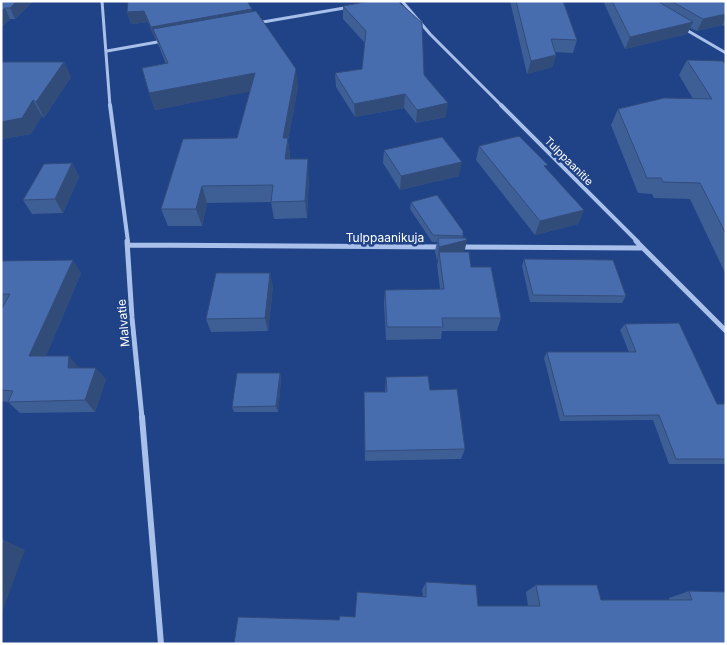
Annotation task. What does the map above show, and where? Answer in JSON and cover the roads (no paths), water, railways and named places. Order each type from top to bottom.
[{"type":"street","name":"Malvatie","points":[[102,1],[111,118],[128,245],[132,318],[148,473],[160,644]]},
{"type":"street","name":"Tulppaanitie","points":[[402,1],[430,34],[726,331]]},
{"type":"street","points":[[255,24],[353,6]]},
{"type":"street","points":[[679,26],[726,53]]},
{"type":"street","points":[[107,51],[172,39]]},
{"type":"street","name":"Tulppaanikuja","points":[[128,245],[642,248]]}]
